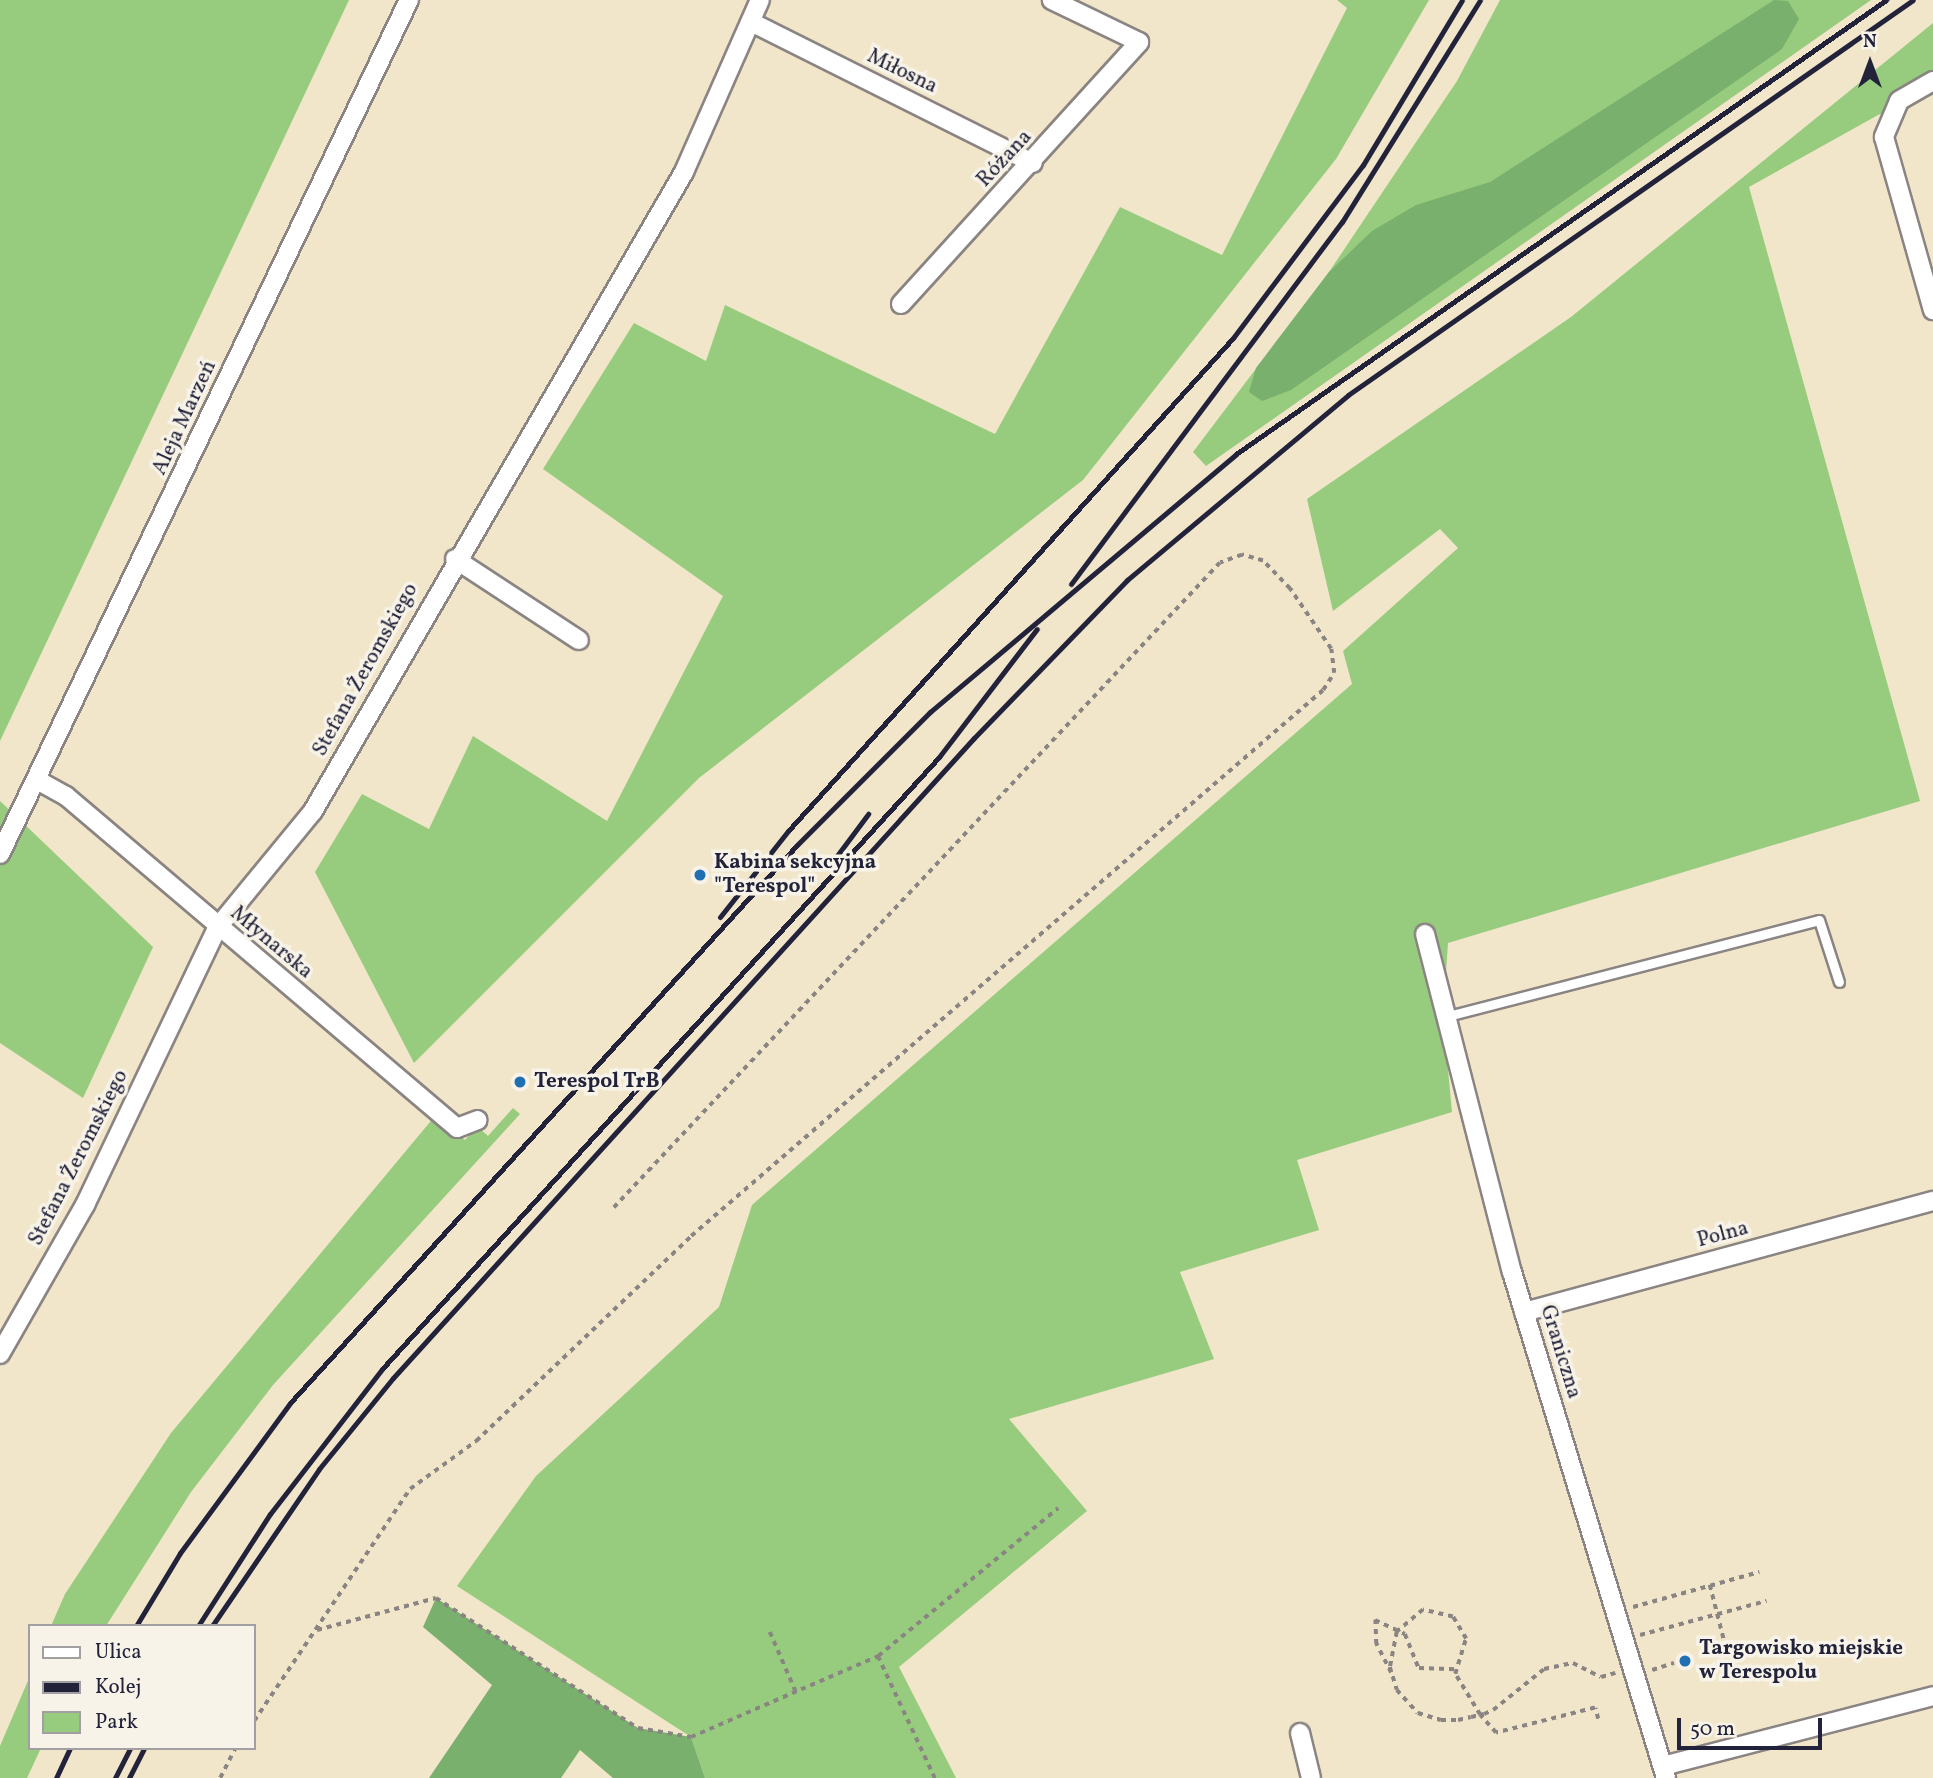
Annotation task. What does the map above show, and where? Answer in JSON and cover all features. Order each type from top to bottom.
[{"type":"street","name":"Aleja Marzeń","points":[[0,854],[409,0]]},
{"type":"street","name":"Stefana Żeromskiego","points":[[0,1354],[85,1205],[217,928],[313,811],[455,559],[684,172],[760,0]]},
{"type":"street","name":"Różana","points":[[901,304],[1033,163],[1139,42],[1052,0]]},
{"type":"street","name":"Miłosna","points":[[751,22],[1033,163]]},
{"type":"street","points":[[1933,80],[1899,101],[1884,137],[1933,310]]},
{"type":"street","points":[[455,559],[579,640]]},
{"type":"street","name":"Młynarska","points":[[37,780],[66,796],[217,928],[457,1128],[478,1120]]},
{"type":"street","name":"Graniczna","points":[[1424,934],[1443,1017],[1524,1312],[1665,1772]]},
{"type":"street","name":"Polna","points":[[1524,1312],[1933,1201]]},
{"type":"street","points":[[1665,1772],[1933,1696]]},
{"type":"street","points":[[1300,1733],[1311,1778]]},
{"type":"lane","points":[[1443,1017],[1819,920],[1839,982]]},
{"type":"path","points":[[256,1718],[410,1489],[476,1441],[691,1236],[1323,690],[1334,673],[1331,649],[1290,589],[1263,561],[1242,555],[1220,563],[1191,589],[713,1110],[612,1210]]},
{"type":"path","points":[[317,1630],[436,1598],[638,1728],[691,1737],[878,1656],[1058,1508]]},
{"type":"path","points":[[1628,1608],[1759,1572]]},
{"type":"path","points":[[1710,1585],[1726,1648]]},
{"type":"path","points":[[1625,1639],[1766,1601]]},
{"type":"path","points":[[1392,1675],[1391,1653],[1399,1629],[1423,1610],[1453,1617],[1466,1639],[1457,1669],[1480,1715],[1496,1733],[1595,1708],[1598,1719]]},
{"type":"path","points":[[1457,1669],[1419,1668],[1399,1629],[1375,1620],[1376,1644],[1392,1675],[1418,1713],[1441,1720],[1480,1715],[1544,1668],[1573,1663],[1601,1677],[1621,1671]]},
{"type":"path","points":[[770,1632],[796,1692]]},
{"type":"path","points":[[878,1656],[935,1778]]},
{"type":"path","points":[[1646,1672],[1674,1663]]},
{"type":"path","points":[[220,1778],[234,1750]]},
{"type":"green space","points":[[0,0],[349,0],[0,741]]},
{"type":"green space","points":[[1337,0],[1429,0],[1336,159],[1083,480],[699,778],[414,1063],[315,872],[362,794],[429,829],[473,736],[607,821],[723,596],[543,469],[634,323],[706,361],[725,305],[995,434],[1120,207],[1222,255],[1347,8]]},
{"type":"green space","points":[[1500,0],[1871,0],[1206,466],[1193,452],[1329,272],[1457,81]]},
{"type":"green space","points":[[1774,0],[1788,1],[1799,19],[1782,49],[1291,390],[1262,401],[1249,392],[1256,368],[1329,272],[1372,231],[1416,205],[1490,182]]},
{"type":"green space","points":[[1933,23],[1933,95],[1878,115],[1749,187],[1920,801],[1448,943],[1443,1017],[1452,1112],[1297,1160],[1319,1230],[1180,1272],[1214,1359],[1009,1419],[1087,1511],[899,1667],[956,1778],[705,1778],[691,1737],[457,1586],[536,1476],[719,1307],[752,1205],[1352,684],[1343,651],[1458,548],[1440,529],[1333,611],[1307,499],[1571,317]]},
{"type":"green space","points":[[0,801],[153,947],[83,1098],[0,1043]]},
{"type":"green space","points":[[513,1108],[520,1114],[273,1385],[191,1492],[107,1624],[52,1624],[65,1594],[171,1433],[435,1116],[465,1140],[477,1126],[488,1136]]},
{"type":"green space","points":[[436,1598],[638,1728],[691,1737],[705,1778],[613,1778],[580,1750],[561,1778],[429,1778],[492,1685],[423,1627]]},
{"type":"green space","points":[[28,1681],[28,1750],[40,1750],[27,1778],[0,1778],[0,1746]]},
{"type":"railway","points":[[720,917],[788,831],[1233,338],[1363,165],[1462,0]]},
{"type":"railway","points":[[1071,584],[1342,222],[1480,0]]},
{"type":"railway","points":[[137,1624],[180,1553],[290,1403],[797,845],[930,712],[1236,454],[1886,0]]},
{"type":"railway","points":[[213,1624],[319,1469],[393,1378],[974,738],[1127,580],[1348,395],[1913,0]]},
{"type":"railway","points":[[199,1624],[270,1514],[382,1369],[939,757],[1037,629]]},
{"type":"railway","points":[[836,857],[868,814]]},
{"type":"railway","points":[[56,1778],[69,1750]]},
{"type":"railway","points":[[115,1778],[129,1750]]},
{"type":"railway","points":[[129,1778],[143,1750]]},
{"type":"place","name":"Kabina sekcyjna \"Terespol\"","points":[[700,875]]},
{"type":"place","name":"Terespol TrB","points":[[520,1082]]},
{"type":"place","name":"Targowisko miejskie w Terespolu","points":[[1685,1661]]}]
